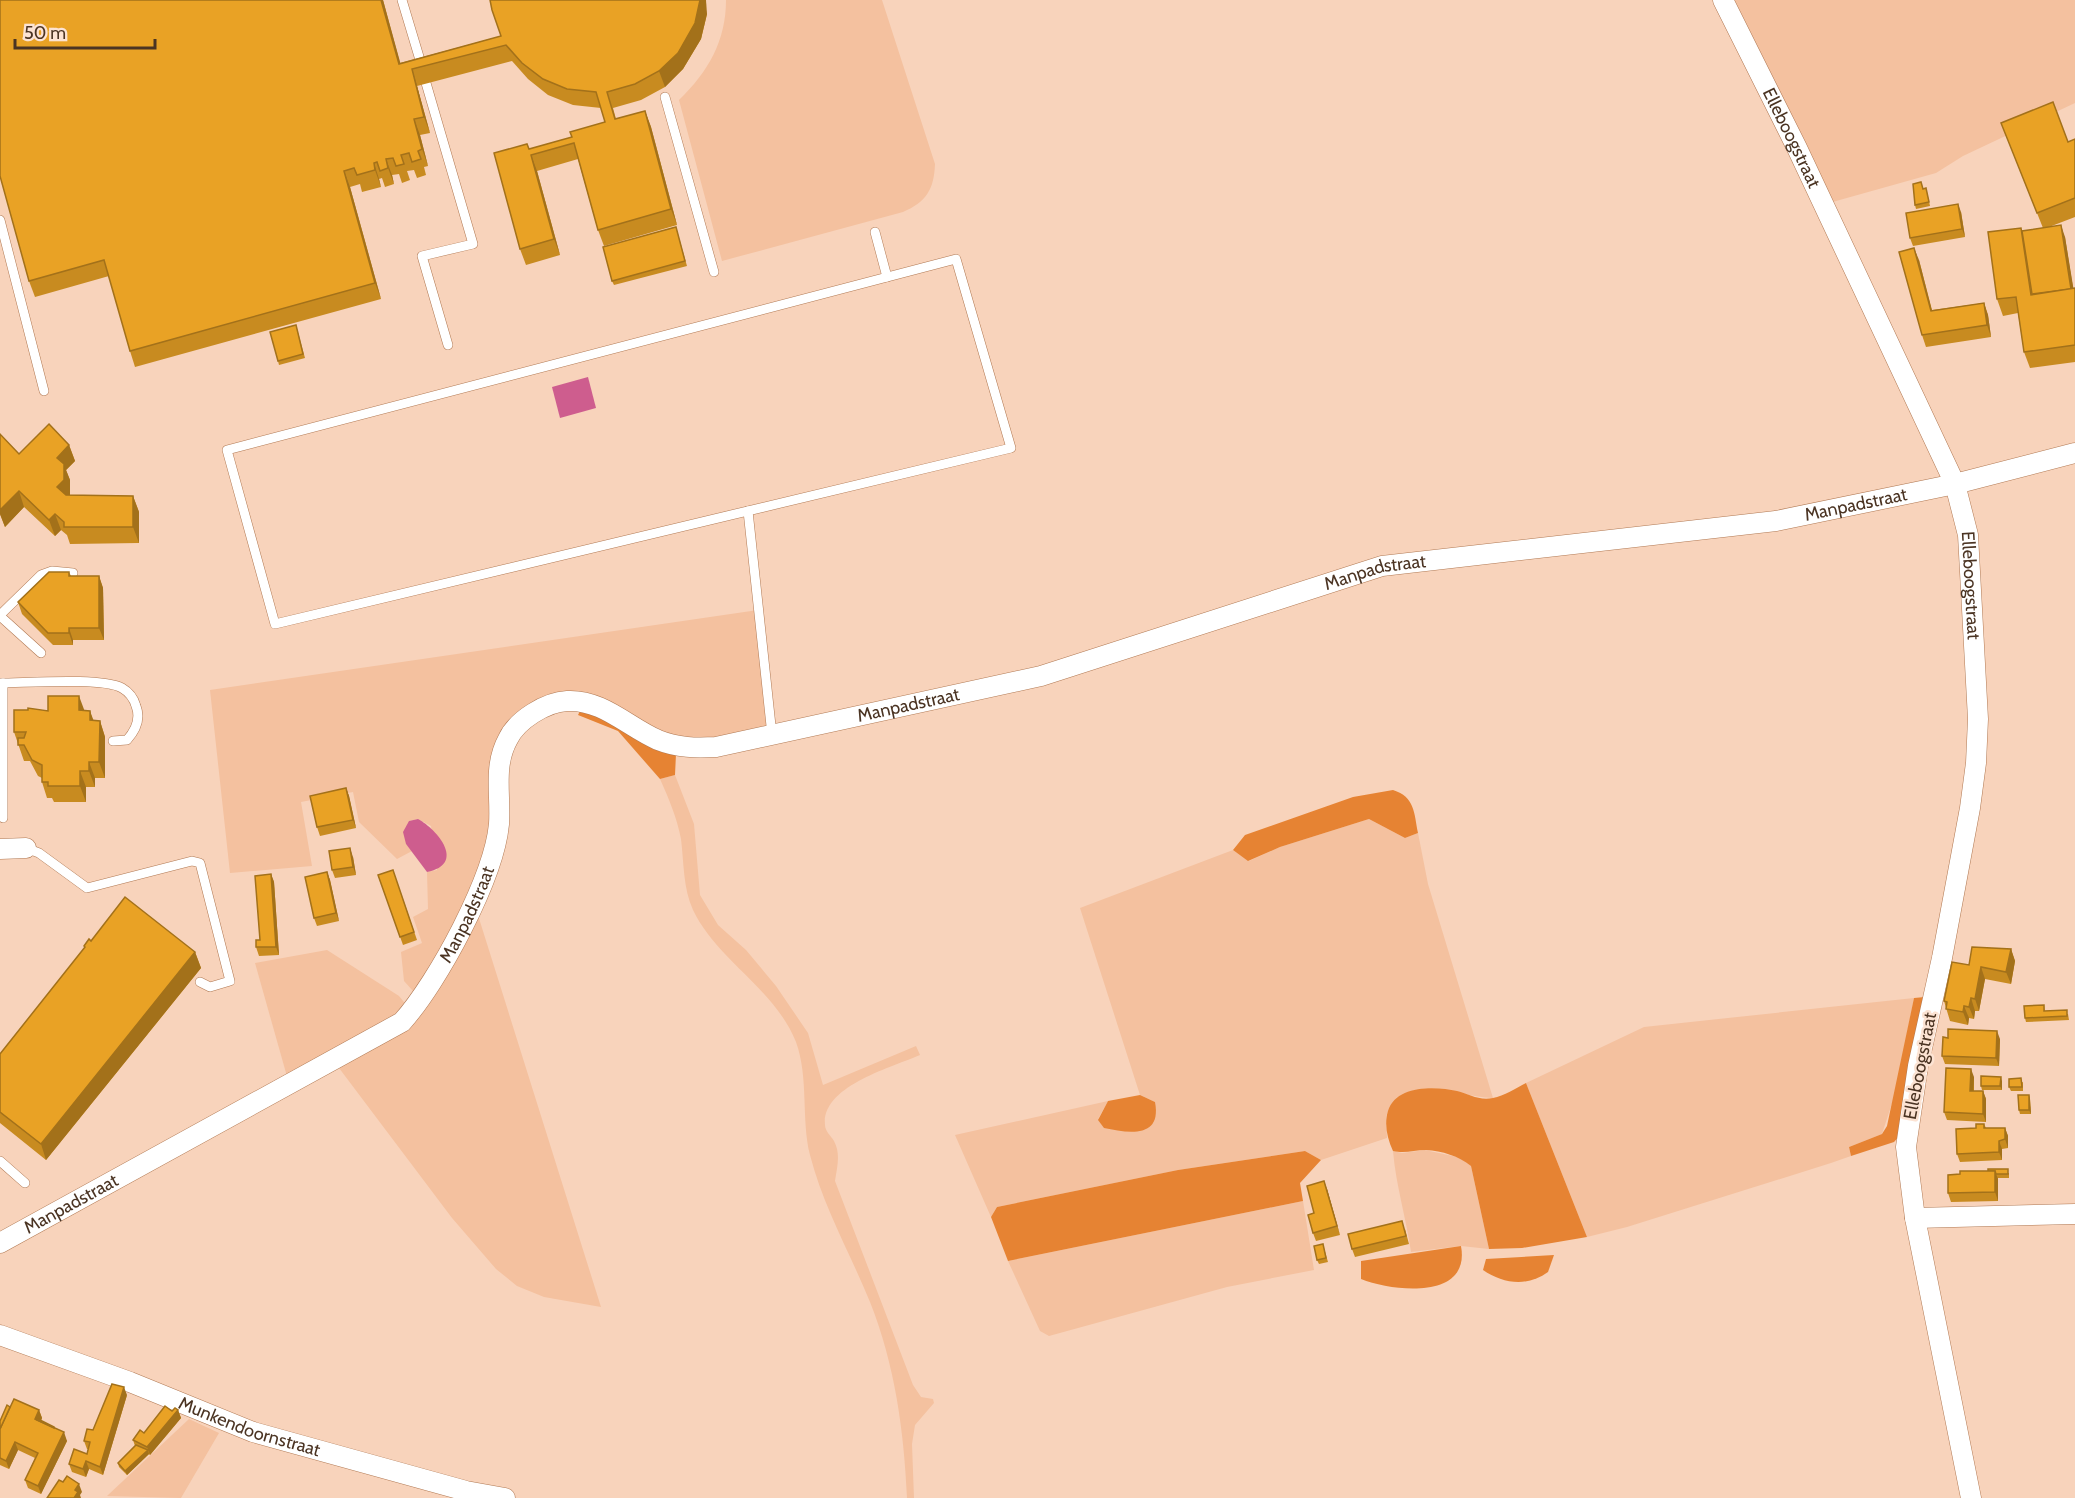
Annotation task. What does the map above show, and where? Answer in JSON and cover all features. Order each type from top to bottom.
[{"type":"street","name":"Elleboogstraat","points":[[1722,0],[1797,148],[1955,484],[1968,536],[1977,696],[1976,763],[1942,958],[1918,1066],[1906,1148],[1915,1218],[1971,1498]]},
{"type":"street","name":"Manpadstraat","points":[[0,1242],[402,1023],[435,978],[488,866],[499,824],[498,768],[509,736],[540,710],[561,702],[585,702],[611,713],[659,741],[684,748],[716,747],[1041,676],[1382,566],[1776,521],[1955,484],[2075,453]]},
{"type":"street","points":[[0,849],[26,848]]},
{"type":"street","points":[[1915,1218],[2075,1214]]},
{"type":"street","name":"Munkendoornstraat","points":[[0,1335],[130,1382],[254,1432],[466,1491],[505,1498]]},
{"type":"lane","points":[[402,0],[474,244],[422,256],[448,345]]},
{"type":"lane","points":[[665,97],[714,272]]},
{"type":"lane","points":[[0,220],[44,391]]},
{"type":"lane","points":[[875,232],[887,277]]},
{"type":"lane","points":[[956,259],[1011,448],[275,624],[227,450],[887,277],[956,259]]},
{"type":"lane","points":[[748,511],[772,735]]},
{"type":"lane","points":[[41,653],[0,616],[41,575],[52,571],[73,573]]},
{"type":"lane","points":[[3,818],[1,683],[105,683],[122,688],[133,697],[138,723],[127,740],[113,741]]},
{"type":"lane","points":[[26,848],[39,853],[87,888],[192,861],[200,862],[230,981],[210,987],[200,982]]},
{"type":"lane","points":[[0,1161],[25,1182]]},
{"type":"shaded area","points":[[726,0],[882,0],[935,164],[933,181],[927,194],[918,204],[903,212],[722,261],[679,100],[699,78],[713,55],[723,29]]},
{"type":"shaded area","points":[[1726,0],[2075,0],[2075,103],[1963,156],[1936,173],[1829,203]]},
{"type":"shaded area","points":[[588,377],[596,408],[560,418],[552,387]]},
{"type":"shaded area","points":[[758,610],[772,728],[719,740],[682,742],[594,699],[507,729],[494,815],[482,866],[462,914],[419,990],[413,991],[404,981],[401,952],[422,943],[413,917],[428,909],[427,872],[437,870],[431,826],[418,819],[409,821],[406,844],[412,851],[397,859],[359,822],[353,792],[301,802],[312,866],[230,873],[210,690]]},
{"type":"shaded area","points":[[581,709],[589,710],[676,754],[675,775],[660,779],[618,731],[578,715]]},
{"type":"shaded area","points":[[675,775],[694,824],[700,895],[718,925],[746,950],[776,986],[808,1033],[823,1085],[916,1046],[920,1055],[877,1072],[846,1089],[834,1099],[827,1111],[825,1125],[837,1151],[835,1181],[913,1385],[921,1397],[933,1399],[934,1403],[915,1425],[912,1444],[914,1498],[907,1498],[897,1398],[879,1326],[829,1211],[810,1155],[807,1141],[804,1084],[796,1042],[787,1023],[774,1006],[716,944],[703,928],[693,910],[686,884],[679,831],[660,779]]},
{"type":"shaded area","points":[[1393,790],[1410,801],[1418,833],[1405,838],[1369,819],[1280,847],[1248,861],[1233,850],[1245,835],[1353,797]]},
{"type":"shaded area","points":[[418,819],[440,838],[447,855],[445,862],[439,868],[427,872],[406,844],[403,832],[409,821]]},
{"type":"shaded area","points":[[1369,819],[1405,838],[1418,833],[1428,884],[1493,1098],[1442,1089],[1417,1090],[1406,1094],[1388,1113],[1387,1138],[1321,1160],[1305,1151],[1178,1170],[997,1207],[991,1217],[955,1135],[1108,1101],[1098,1119],[1155,1102],[1140,1095],[1080,908],[1233,850],[1249,861],[1280,847]]},
{"type":"shaded area","points":[[477,912],[601,1307],[544,1297],[517,1286],[496,1269],[452,1218],[339,1068],[406,1031],[429,999]]},
{"type":"shaded area","points":[[327,950],[399,996],[408,1007],[400,1016],[288,1080],[255,963]]},
{"type":"shaded area","points":[[1925,997],[1902,1133],[1894,1142],[1851,1156],[1849,1147],[1882,1134],[1887,1126],[1914,998]]},
{"type":"shaded area","points":[[1914,998],[1895,1094],[1882,1134],[1849,1147],[1851,1156],[1831,1163],[1627,1227],[1587,1237],[1526,1083],[1644,1027]]},
{"type":"shaded area","points":[[1526,1083],[1587,1237],[1522,1248],[1489,1249],[1471,1166],[1456,1157],[1438,1152],[1393,1151],[1387,1131],[1388,1111],[1392,1102],[1399,1096],[1417,1089],[1448,1089],[1488,1099],[1501,1096]]},
{"type":"shaded area","points":[[1140,1095],[1155,1102],[1156,1114],[1148,1128],[1133,1132],[1113,1130],[1104,1128],[1098,1120],[1108,1101]]},
{"type":"shaded area","points":[[1425,1150],[1462,1158],[1471,1166],[1489,1249],[1461,1246],[1411,1252],[1393,1151],[1402,1153]]},
{"type":"shaded area","points":[[1305,1151],[1321,1160],[1300,1183],[1303,1201],[1008,1261],[991,1217],[997,1207],[1178,1170]]},
{"type":"shaded area","points":[[1303,1201],[1314,1270],[1227,1287],[1049,1336],[1040,1331],[1008,1261]]},
{"type":"shaded area","points":[[1461,1246],[1461,1263],[1454,1276],[1442,1284],[1410,1289],[1375,1284],[1361,1279],[1361,1261]]},
{"type":"shaded area","points":[[1554,1255],[1548,1272],[1524,1282],[1507,1281],[1483,1270],[1486,1259]]},
{"type":"shaded area","points":[[189,1419],[219,1433],[181,1498],[107,1496]]},
{"type":"building","points":[[0,0],[381,0],[399,64],[501,36],[490,0],[700,0],[695,23],[678,53],[659,71],[635,84],[607,92],[615,119],[645,111],[671,209],[598,230],[574,143],[531,155],[554,239],[520,249],[494,153],[527,144],[529,149],[572,137],[570,132],[605,122],[596,92],[567,89],[543,79],[522,63],[506,45],[412,69],[424,117],[414,119],[422,149],[418,151],[421,159],[412,162],[409,153],[401,155],[404,164],[396,166],[393,158],[386,159],[388,168],[380,171],[377,162],[374,163],[375,170],[357,175],[354,168],[344,171],[375,283],[130,351],[104,260],[29,281],[0,176]]},
{"type":"building","points":[[2053,102],[2068,142],[2075,139],[2075,198],[2037,213],[2001,123]]},
{"type":"building","points":[[1921,182],[1923,189],[1926,188],[1929,202],[1915,205],[1913,184]]},
{"type":"building","points":[[1958,204],[1962,229],[1910,238],[1906,213]]},
{"type":"building","points":[[2061,225],[2071,289],[2032,294],[2022,231]]},
{"type":"building","points":[[676,227],[685,261],[612,281],[603,247]]},
{"type":"building","points":[[2021,228],[2031,295],[2075,288],[2075,345],[2024,352],[2016,297],[1997,299],[1988,232]]},
{"type":"building","points":[[1914,248],[1931,311],[1984,303],[1987,325],[1922,335],[1899,252]]},
{"type":"building","points":[[296,325],[303,354],[278,361],[270,332]]},
{"type":"building","points":[[49,424],[69,445],[57,458],[64,464],[64,480],[57,487],[66,495],[133,496],[133,527],[64,527],[64,522],[55,514],[49,520],[19,491],[0,510],[0,434],[19,454]]},
{"type":"building","points":[[49,572],[69,572],[69,576],[99,576],[99,628],[69,628],[69,633],[48,633],[18,602]]},
{"type":"building","points":[[48,696],[79,696],[79,710],[90,711],[90,720],[100,721],[99,762],[89,762],[89,771],[80,771],[80,786],[48,786],[48,782],[42,782],[42,765],[32,760],[24,745],[18,745],[18,738],[24,738],[26,732],[14,732],[14,710],[28,710],[28,708],[48,711]]},
{"type":"building","points":[[346,788],[353,820],[317,827],[310,796]]},
{"type":"building","points":[[350,848],[353,867],[332,870],[329,851]]},
{"type":"building","points":[[393,870],[414,932],[400,937],[378,875]]},
{"type":"building","points":[[327,872],[336,913],[314,918],[305,877]]},
{"type":"building","points":[[271,874],[276,947],[256,947],[256,940],[260,940],[255,876]]},
{"type":"building","points":[[125,897],[195,952],[41,1144],[0,1112],[0,1054],[89,939],[91,941]]},
{"type":"building","points":[[1972,947],[2011,949],[2006,972],[1981,967],[1975,999],[1971,998],[1969,1007],[1964,1006],[1963,1012],[1946,1009],[1947,1002],[1944,1001],[1952,962],[1969,965]]},
{"type":"building","points":[[2044,1005],[2044,1011],[2067,1010],[2067,1016],[2025,1018],[2024,1006]]},
{"type":"building","points":[[1948,1029],[1997,1031],[1996,1058],[1942,1056],[1943,1037],[1948,1038]]},
{"type":"building","points":[[1946,1068],[1971,1069],[1970,1091],[1983,1091],[1983,1114],[1944,1112]]},
{"type":"building","points":[[1981,1076],[2001,1077],[2000,1086],[1981,1086]]},
{"type":"building","points":[[2021,1078],[2022,1087],[2009,1087],[2009,1079]]},
{"type":"building","points":[[2018,1095],[2029,1095],[2029,1110],[2019,1110]]},
{"type":"building","points":[[1976,1124],[1984,1124],[1984,1128],[2005,1128],[2005,1139],[1999,1141],[1999,1152],[1957,1154],[1956,1129],[1976,1128]]},
{"type":"building","points":[[1988,1169],[2008,1169],[2008,1174],[1996,1174],[1995,1171],[1988,1171]]},
{"type":"building","points":[[1960,1171],[1995,1171],[1995,1192],[1948,1193],[1948,1175],[1960,1174]]},
{"type":"building","points":[[1324,1181],[1337,1226],[1313,1233],[1308,1215],[1314,1213],[1307,1186]]},
{"type":"building","points":[[1402,1221],[1406,1236],[1352,1249],[1348,1234]]},
{"type":"building","points":[[1323,1244],[1326,1258],[1317,1260],[1314,1246]]},
{"type":"building","points":[[112,1384],[124,1387],[100,1467],[86,1461],[83,1469],[69,1464],[74,1449],[87,1454],[90,1442],[84,1441],[87,1429],[93,1430]]},
{"type":"building","points":[[14,1399],[39,1410],[35,1419],[64,1432],[38,1486],[25,1480],[38,1453],[15,1442],[6,1461],[0,1458],[0,1429]]},
{"type":"building","points":[[7,1405],[10,1407],[0,1429],[0,1421]]},
{"type":"building","points":[[165,1406],[172,1411],[175,1408],[178,1410],[147,1447],[133,1440],[140,1430],[144,1433]]},
{"type":"building","points":[[136,1445],[148,1450],[125,1471],[118,1463]]},
{"type":"building","points":[[67,1476],[79,1484],[74,1498],[47,1498],[59,1480],[63,1482]]}]
